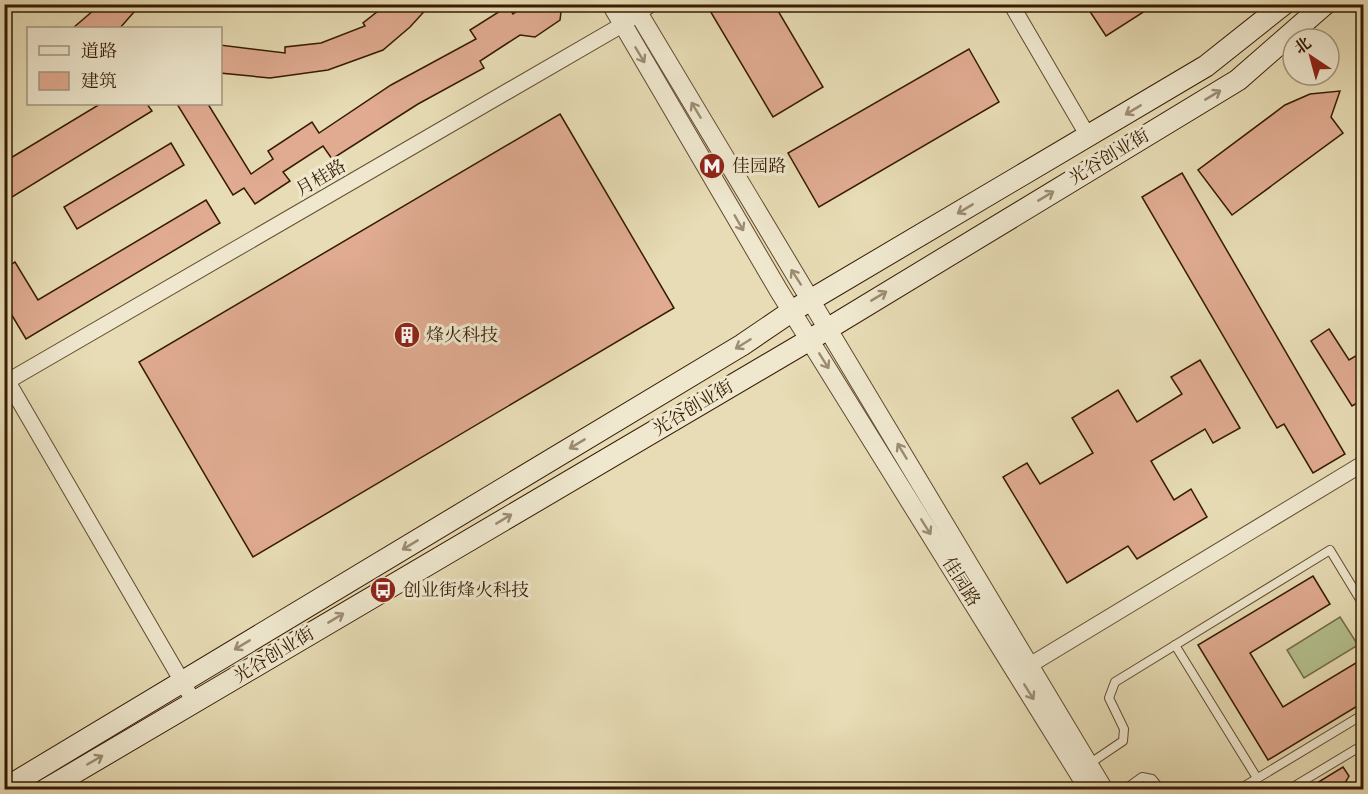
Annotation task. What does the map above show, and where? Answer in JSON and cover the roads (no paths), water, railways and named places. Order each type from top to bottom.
[{"type":"main road","name":"光谷创业街","points":[[4,789],[742,345],[792,311],[1206,66],[1284,4]]},
{"type":"main road","name":"光谷创业街","points":[[45,789],[811,339],[828,326],[1238,80],[1325,4]]},
{"type":"street","name":"佳园路","points":[[611,4],[792,311],[1089,789]]},
{"type":"street","points":[[1011,4],[1088,136]]},
{"type":"street","name":"佳园路","points":[[641,8],[798,280],[828,326],[1104,789]]},
{"type":"street","name":"月桂路","points":[[6,378],[622,25],[641,8]]},
{"type":"street","points":[[6,378],[195,702]]},
{"type":"street","points":[[1030,665],[1364,463]]},
{"type":"lane","points":[[1089,764],[1123,741],[1124,729],[1109,698],[1115,682],[1330,550],[1364,606]]},
{"type":"lane","points":[[1175,645],[1257,778]]},
{"type":"lane","points":[[1238,789],[1364,714]]},
{"type":"lane","points":[[1288,789],[1358,747],[1364,756]]},
{"type":"lane","points":[[1124,789],[1142,777],[1152,779],[1161,789]]},
{"type":"place","name":"佳园路","points":[[712,166]]},
{"type":"place","name":"烽火科技","points":[[407,335]]},
{"type":"place","name":"创业街烽火科技","points":[[383,590]]}]
